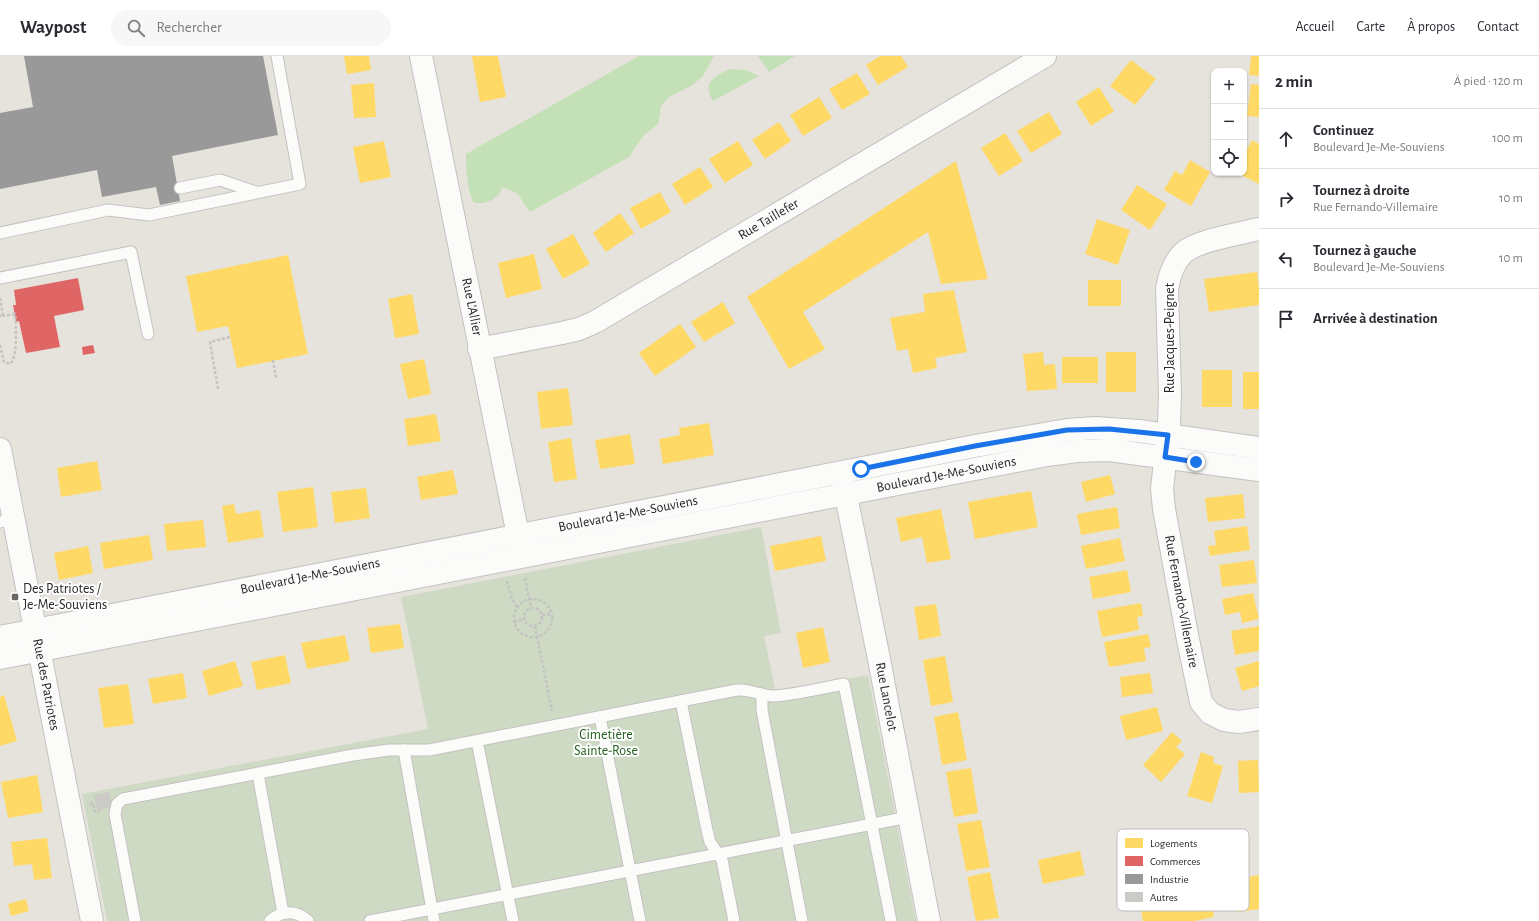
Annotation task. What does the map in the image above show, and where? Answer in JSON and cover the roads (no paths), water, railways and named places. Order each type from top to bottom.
[{"type":"street","name":"Rue L'Allier","points":[[421,56],[523,565]]},
{"type":"street","name":"Rue Taillefer","points":[[479,349],[562,333],[579,329],[595,322],[1044,56]]},
{"type":"street","name":"Rue Jacques-Peignet","points":[[1168,435],[1170,395],[1167,290],[1170,273],[1178,259],[1183,253],[1190,249],[1213,240],[1259,229]]},
{"type":"street","name":"Boulevard Je-Me-Souviens","points":[[0,658],[38,640],[517,536],[975,446],[1067,430],[1109,429],[1168,435],[1259,448]]},
{"type":"street","name":"Rue Fernando-Villemaire","points":[[1168,435],[1162,489],[1163,500],[1188,640],[1201,702],[1210,713],[1224,720],[1239,722],[1259,719]]},
{"type":"street","name":"Rue des Patriotes","points":[[0,449],[7,520],[38,640],[92,921]]},
{"type":"street","name":"Boulevard Je-Me-Souviens","points":[[0,637],[38,640],[523,565],[846,494],[1062,453],[1109,450],[1259,470]]},
{"type":"street","name":"Rue Lancelot","points":[[841,473],[878,654],[929,921]]},
{"type":"lane","points":[[0,233],[108,210],[149,215],[300,184],[277,56]]},
{"type":"lane","points":[[180,188],[220,180],[258,193]]},
{"type":"lane","points":[[0,278],[131,252],[148,334]]},
{"type":"lane","points":[[135,921],[115,814],[117,804],[123,799],[380,750],[429,750],[737,690],[750,690],[762,694],[778,696],[844,684],[890,921]]},
{"type":"lane","points":[[762,694],[762,710],[802,921]]},
{"type":"lane","points":[[681,700],[707,830],[710,842],[723,864],[734,921]]},
{"type":"lane","points":[[600,717],[640,921]]},
{"type":"lane","points":[[477,741],[513,921]]},
{"type":"lane","points":[[404,750],[427,873],[434,921]]},
{"type":"lane","points":[[258,774],[284,913]]},
{"type":"lane","points":[[370,921],[909,817]]},
{"type":"lane","points":[[270,921],[276,915],[284,913],[294,913],[308,921]]},
{"type":"place","name":"Des Patriotes / Je-Me-Souviens","points":[[15,597]]},
{"type":"park label","name":"Cimetière Sainte-Rose","points":[[606,744]]}]
